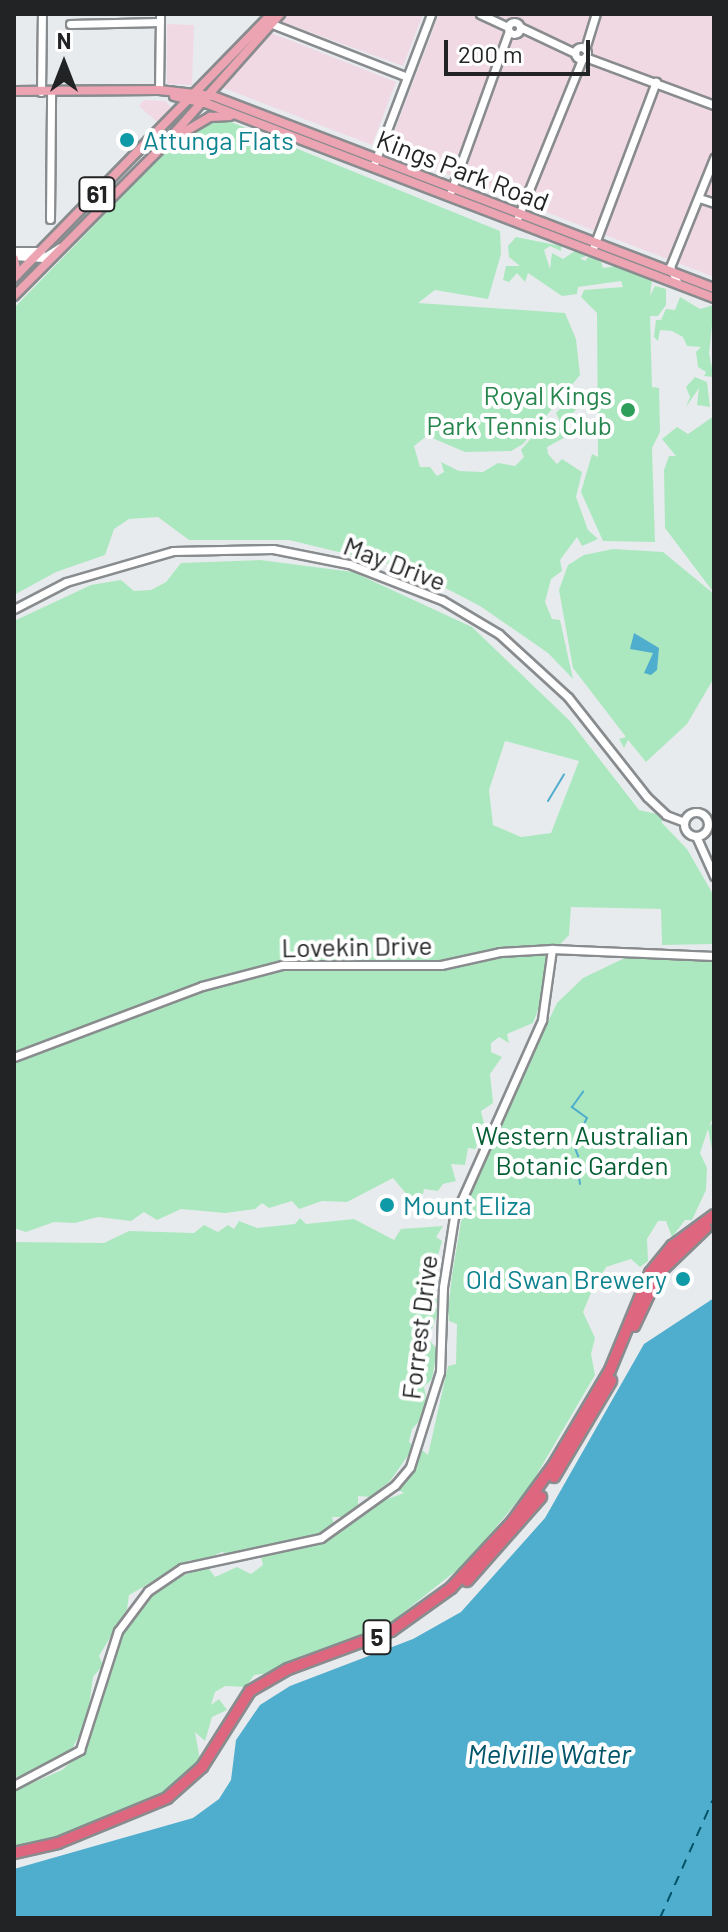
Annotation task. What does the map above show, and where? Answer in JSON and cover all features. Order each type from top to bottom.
[{"type":"highway","name":"5","points":[[14,1855],[58,1843],[167,1798],[202,1767],[250,1691],[288,1669],[391,1631],[451,1588],[512,1522],[553,1466],[610,1370],[650,1273],[672,1246],[714,1215]]},
{"type":"highway","name":"5","points":[[14,1855],[81,1841],[177,1800],[207,1772],[242,1710],[266,1687],[384,1641],[451,1597],[541,1497],[593,1415],[659,1273],[714,1222]]},
{"type":"main road","name":"61","points":[[14,296],[162,147],[198,96],[269,20],[280,14]]},
{"type":"main road","name":"61","points":[[15,277],[172,118],[219,76],[269,20]]},
{"type":"main road","points":[[219,76],[216,89],[222,99]]},
{"type":"main road","points":[[14,91],[198,96]]},
{"type":"main road","points":[[163,93],[176,105],[172,118]]},
{"type":"main road","name":"Kings Park Road","points":[[198,96],[222,99],[516,222],[714,288]]},
{"type":"main road","name":"Kings Park Road","points":[[198,96],[265,126],[374,162]]},
{"type":"main road","points":[[162,147],[213,115],[265,126]]},
{"type":"main road","name":"Kings Park Road","points":[[450,192],[520,213],[655,276],[714,298]]},
{"type":"main road","points":[[14,255],[15,277]]},
{"type":"street","points":[[42,14],[50,219]]},
{"type":"street","points":[[374,162],[431,14]]},
{"type":"street","points":[[480,14],[714,105]]},
{"type":"street","points":[[516,222],[596,14]]},
{"type":"street","points":[[70,24],[160,18],[163,93]]},
{"type":"street","points":[[269,20],[407,77]]},
{"type":"street","points":[[450,192],[513,26]]},
{"type":"street","points":[[594,246],[656,82]]},
{"type":"street","points":[[678,285],[671,272],[714,158]]},
{"type":"street","points":[[699,198],[714,203]]},
{"type":"street","points":[[14,255],[38,254],[46,257],[65,244]]},
{"type":"street","points":[[655,276],[671,272]]},
{"type":"street","name":"May Drive","points":[[14,609],[66,582],[173,551],[273,549],[349,564],[419,589],[499,634],[568,697],[647,797],[666,815],[684,822]]},
{"type":"street","points":[[696,836],[711,827],[700,813],[692,813],[684,822],[696,836],[714,876]]},
{"type":"street","name":"Lovekin Drive","points":[[14,1057],[202,986],[282,965],[441,965],[500,952],[552,949],[714,956]]},
{"type":"street","name":"Forrest Drive","points":[[14,1785],[80,1750],[118,1631],[148,1591],[182,1568],[321,1538],[395,1485],[410,1467],[437,1387],[454,1217],[542,1020],[552,949]]},
{"type":"shaded area","points":[[286,14],[423,14],[403,66],[282,22]]},
{"type":"shaded area","points":[[439,14],[714,14],[714,277],[387,151]]},
{"type":"shaded area","points":[[167,24],[194,25],[192,85],[167,84]]},
{"type":"shaded area","points":[[269,32],[396,82],[372,145],[221,87]]},
{"type":"shaded area","points":[[144,100],[166,101],[171,108],[157,122],[139,106]]},
{"type":"green space","points":[[217,122],[231,122],[500,231],[501,254],[488,299],[435,290],[418,303],[565,313],[576,339],[580,375],[523,444],[511,451],[465,452],[430,437],[423,420],[428,435],[414,446],[420,467],[430,467],[437,476],[444,472],[441,462],[459,471],[483,472],[498,463],[515,466],[524,457],[521,450],[546,421],[571,434],[547,447],[548,454],[557,464],[562,459],[582,472],[576,497],[588,530],[598,539],[582,546],[577,537],[560,560],[562,571],[551,579],[545,602],[552,619],[560,620],[573,679],[548,653],[480,606],[409,569],[289,540],[189,540],[158,517],[129,519],[114,529],[105,555],[56,572],[14,595],[14,308],[187,130]]},
{"type":"green space","name":"Royal Kings Park Tennis Club","points":[[516,237],[561,246],[561,251],[550,246],[544,250],[550,269],[552,253],[563,259],[575,251],[587,256],[580,258],[585,261],[589,256],[601,262],[603,268],[617,266],[652,280],[650,296],[655,286],[666,289],[666,305],[658,316],[650,316],[652,387],[659,388],[660,432],[652,448],[655,542],[603,541],[581,492],[592,454],[598,457],[597,313],[581,297],[584,290],[623,287],[621,281],[578,287],[577,294],[562,296],[528,273],[525,282],[517,273],[509,282],[503,280],[506,266],[520,266],[509,257],[508,246]]},
{"type":"green space","points":[[680,297],[700,309],[714,305],[709,354],[714,377],[704,376],[706,372],[698,367],[696,352],[701,347],[687,346],[683,337],[672,331],[660,330],[658,341],[654,337],[656,320],[661,320],[666,309],[675,310]]},
{"type":"green space","points":[[695,377],[707,382],[710,407],[697,405],[699,388],[686,407],[690,397],[686,387]]},
{"type":"green space","points":[[581,387],[586,394],[582,404],[561,424],[556,413]]},
{"type":"green space","points":[[714,416],[714,593],[665,528],[664,470],[669,456],[676,456],[662,439],[677,427],[688,434]]},
{"type":"green space","points":[[613,549],[663,552],[714,594],[714,678],[687,724],[646,762],[628,740],[624,748],[619,739],[626,737],[573,668],[559,590],[568,565],[584,555]]},
{"type":"green space","points":[[260,560],[353,572],[472,627],[570,721],[639,810],[661,815],[662,823],[687,849],[714,896],[714,944],[662,945],[661,909],[571,907],[569,935],[547,958],[544,994],[533,1023],[507,1034],[509,1043],[499,1037],[491,1043],[491,1052],[502,1057],[490,1074],[493,1103],[481,1111],[486,1132],[475,1149],[468,1148],[465,1165],[451,1164],[456,1181],[443,1184],[438,1191],[424,1189],[423,1194],[408,1196],[393,1178],[347,1202],[322,1201],[299,1209],[292,1201],[269,1208],[262,1203],[255,1209],[225,1213],[181,1209],[157,1220],[144,1212],[131,1221],[98,1217],[75,1223],[54,1222],[26,1232],[14,1228],[14,621],[91,585],[121,580],[134,591],[151,590],[166,582],[181,563]],"holes":[[[505,741],[579,761],[551,833],[521,837],[493,825],[489,790]]]},
{"type":"green space","name":"Western Australian Botanic Garden","points":[[631,955],[714,958],[714,1116],[709,1126],[714,1122],[714,1159],[708,1129],[700,1153],[707,1168],[706,1190],[692,1220],[685,1220],[672,1237],[666,1221],[658,1221],[647,1239],[648,1261],[640,1267],[631,1259],[606,1267],[590,1295],[583,1312],[595,1338],[591,1354],[595,1375],[530,1486],[467,1562],[385,1627],[301,1656],[271,1673],[254,1675],[246,1687],[225,1686],[215,1692],[211,1705],[219,1699],[227,1710],[212,1717],[205,1741],[195,1732],[200,1760],[170,1790],[63,1836],[14,1848],[14,1791],[62,1770],[86,1749],[117,1641],[153,1591],[197,1569],[209,1569],[215,1577],[237,1567],[251,1574],[263,1565],[261,1557],[326,1541],[371,1505],[404,1493],[395,1488],[403,1485],[422,1450],[428,1455],[448,1366],[456,1364],[457,1324],[449,1321],[448,1311],[452,1275],[461,1222],[483,1158],[557,1003],[583,978]]},
{"type":"green space","points":[[300,1218],[306,1224],[354,1219],[394,1240],[401,1229],[443,1226],[436,1237],[442,1241],[438,1255],[431,1259],[431,1272],[420,1281],[432,1280],[437,1302],[434,1307],[439,1310],[428,1339],[436,1348],[436,1357],[432,1379],[424,1387],[427,1401],[422,1418],[412,1429],[409,1442],[414,1447],[390,1481],[370,1497],[358,1496],[358,1506],[343,1517],[332,1517],[334,1525],[322,1534],[233,1555],[222,1552],[199,1562],[190,1560],[129,1595],[127,1609],[99,1656],[103,1665],[93,1677],[87,1721],[72,1749],[29,1776],[14,1777],[14,1242],[104,1243],[129,1231],[194,1233],[204,1225],[218,1232],[228,1225],[234,1229],[239,1221],[257,1228],[295,1224]]},
{"type":"water","points":[[634,633],[659,648],[657,670],[651,675],[644,673],[653,653],[630,649]]},
{"type":"water","name":"Melville Water","points":[[714,1298],[714,1918],[14,1918],[14,1869],[193,1818],[219,1799],[231,1780],[236,1740],[260,1705],[290,1686],[413,1639],[461,1612],[545,1518],[644,1344]]},
{"type":"waterway","points":[[548,801],[564,774]]},
{"type":"waterway","points":[[578,1137],[587,1118],[572,1107],[583,1092]]},
{"type":"waterway","points":[[575,1148],[578,1156]]},
{"type":"waterway","points":[[579,1177],[580,1184]]},
{"type":"ferry route","points":[[660,1918],[714,1797]]},
{"type":"place","name":"Attunga Flats","points":[[127,140]]},
{"type":"place","name":"Royal Kings Park Tennis Club","points":[[628,410]]},
{"type":"place","name":"Mount Eliza","points":[[387,1205]]},
{"type":"place","name":"Old Swan Brewery","points":[[683,1279]]}]
